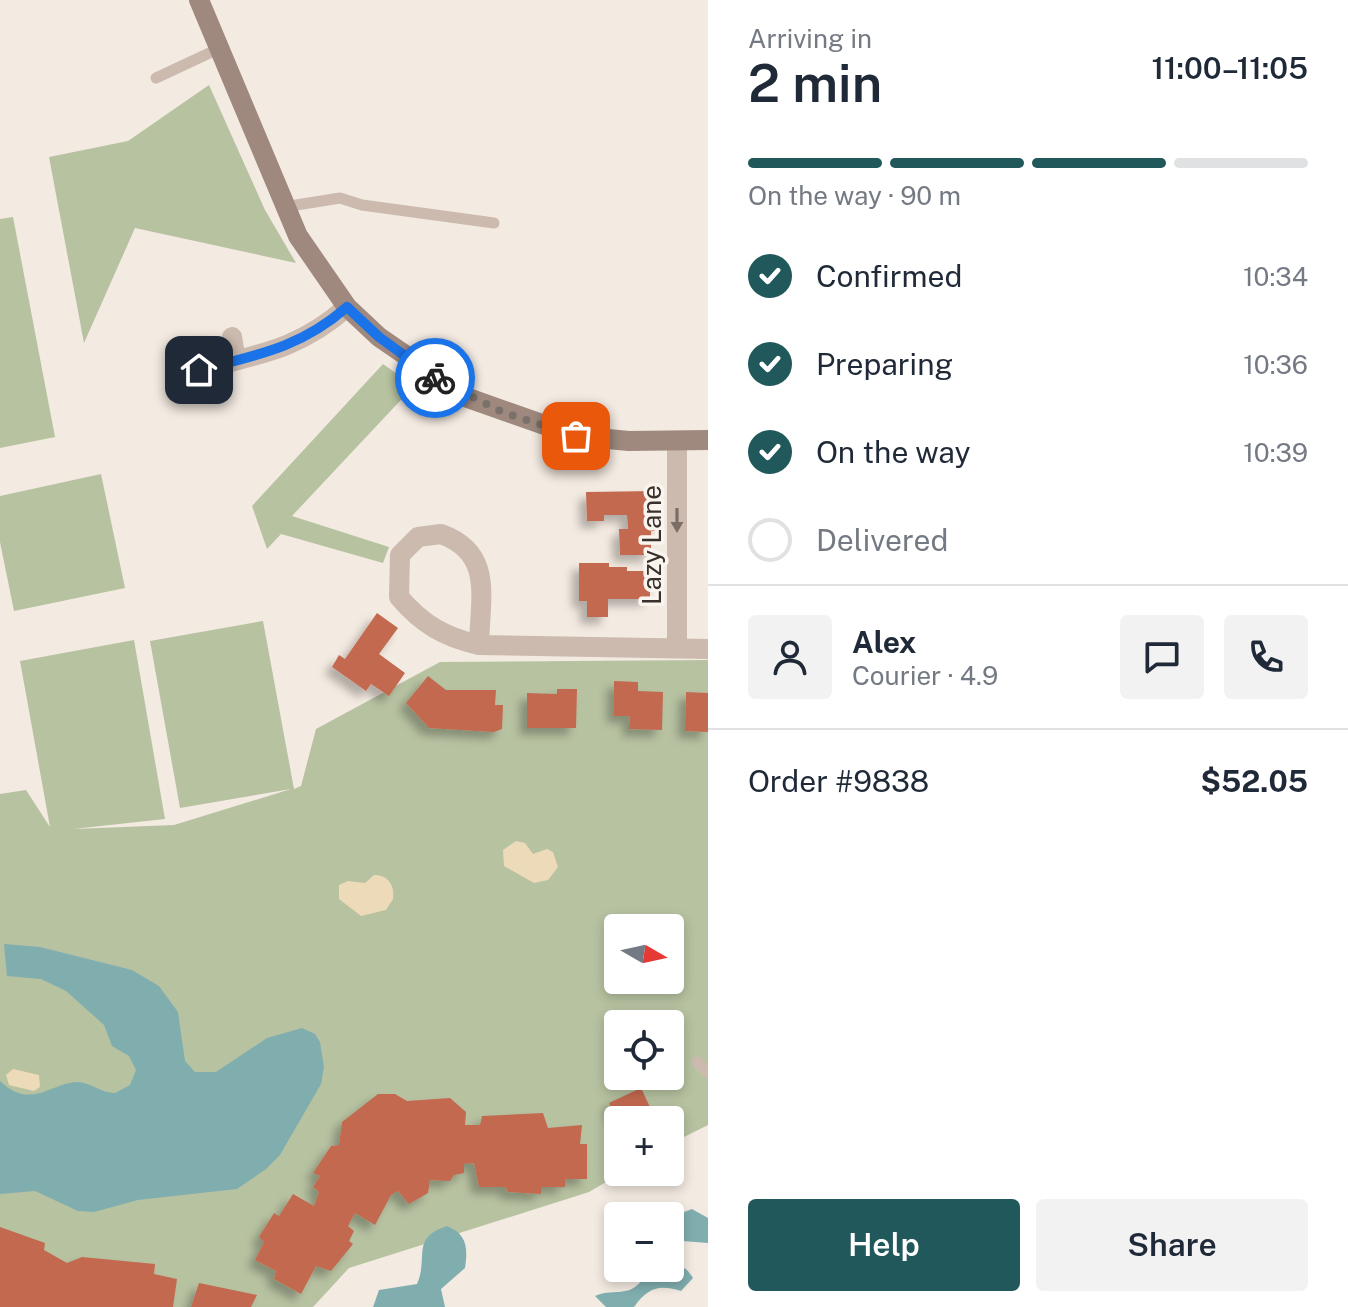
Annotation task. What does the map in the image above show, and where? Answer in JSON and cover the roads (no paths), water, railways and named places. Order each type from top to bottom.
[{"type":"street","points":[[199,0],[284,207],[312,259],[347,307],[407,359],[468,398],[576,436],[677,442],[708,440]]},
{"type":"street","points":[[199,370],[273,353],[323,328],[347,307]]},
{"type":"street","points":[[232,337],[236,360]]},
{"type":"street","name":"Lazy Lane","points":[[677,442],[677,648]]},
{"type":"street","points":[[479,645],[477,560],[463,542],[441,534],[418,537],[400,555],[399,597],[417,617],[447,637],[479,645],[708,649]]},
{"type":"lane","points":[[156,78],[218,49]]},
{"type":"lane","points":[[284,207],[340,198],[362,205],[494,223]]},
{"type":"lane","points":[[697,1062],[708,1073]]},
{"type":"water","points":[[4,944],[40,947],[132,970],[159,986],[178,1012],[185,1061],[195,1072],[216,1072],[267,1038],[302,1028],[315,1034],[320,1042],[324,1067],[321,1084],[280,1155],[237,1189],[138,1200],[94,1212],[78,1211],[35,1191],[0,1194],[0,1081],[22,1094],[41,1093],[78,1082],[115,1093],[130,1085],[136,1070],[129,1056],[112,1046],[104,1025],[66,991],[41,979],[7,976]]},
{"type":"water","points":[[692,1209],[708,1218],[708,1243],[684,1241],[684,1212]]},
{"type":"water","points":[[447,1226],[459,1233],[465,1242],[466,1254],[465,1268],[441,1289],[445,1307],[373,1307],[379,1290],[417,1284],[424,1243],[428,1236]]},
{"type":"water","points":[[684,1268],[693,1278],[681,1291],[654,1289],[634,1307],[606,1307],[595,1296],[636,1286],[640,1282],[684,1282]]}]
